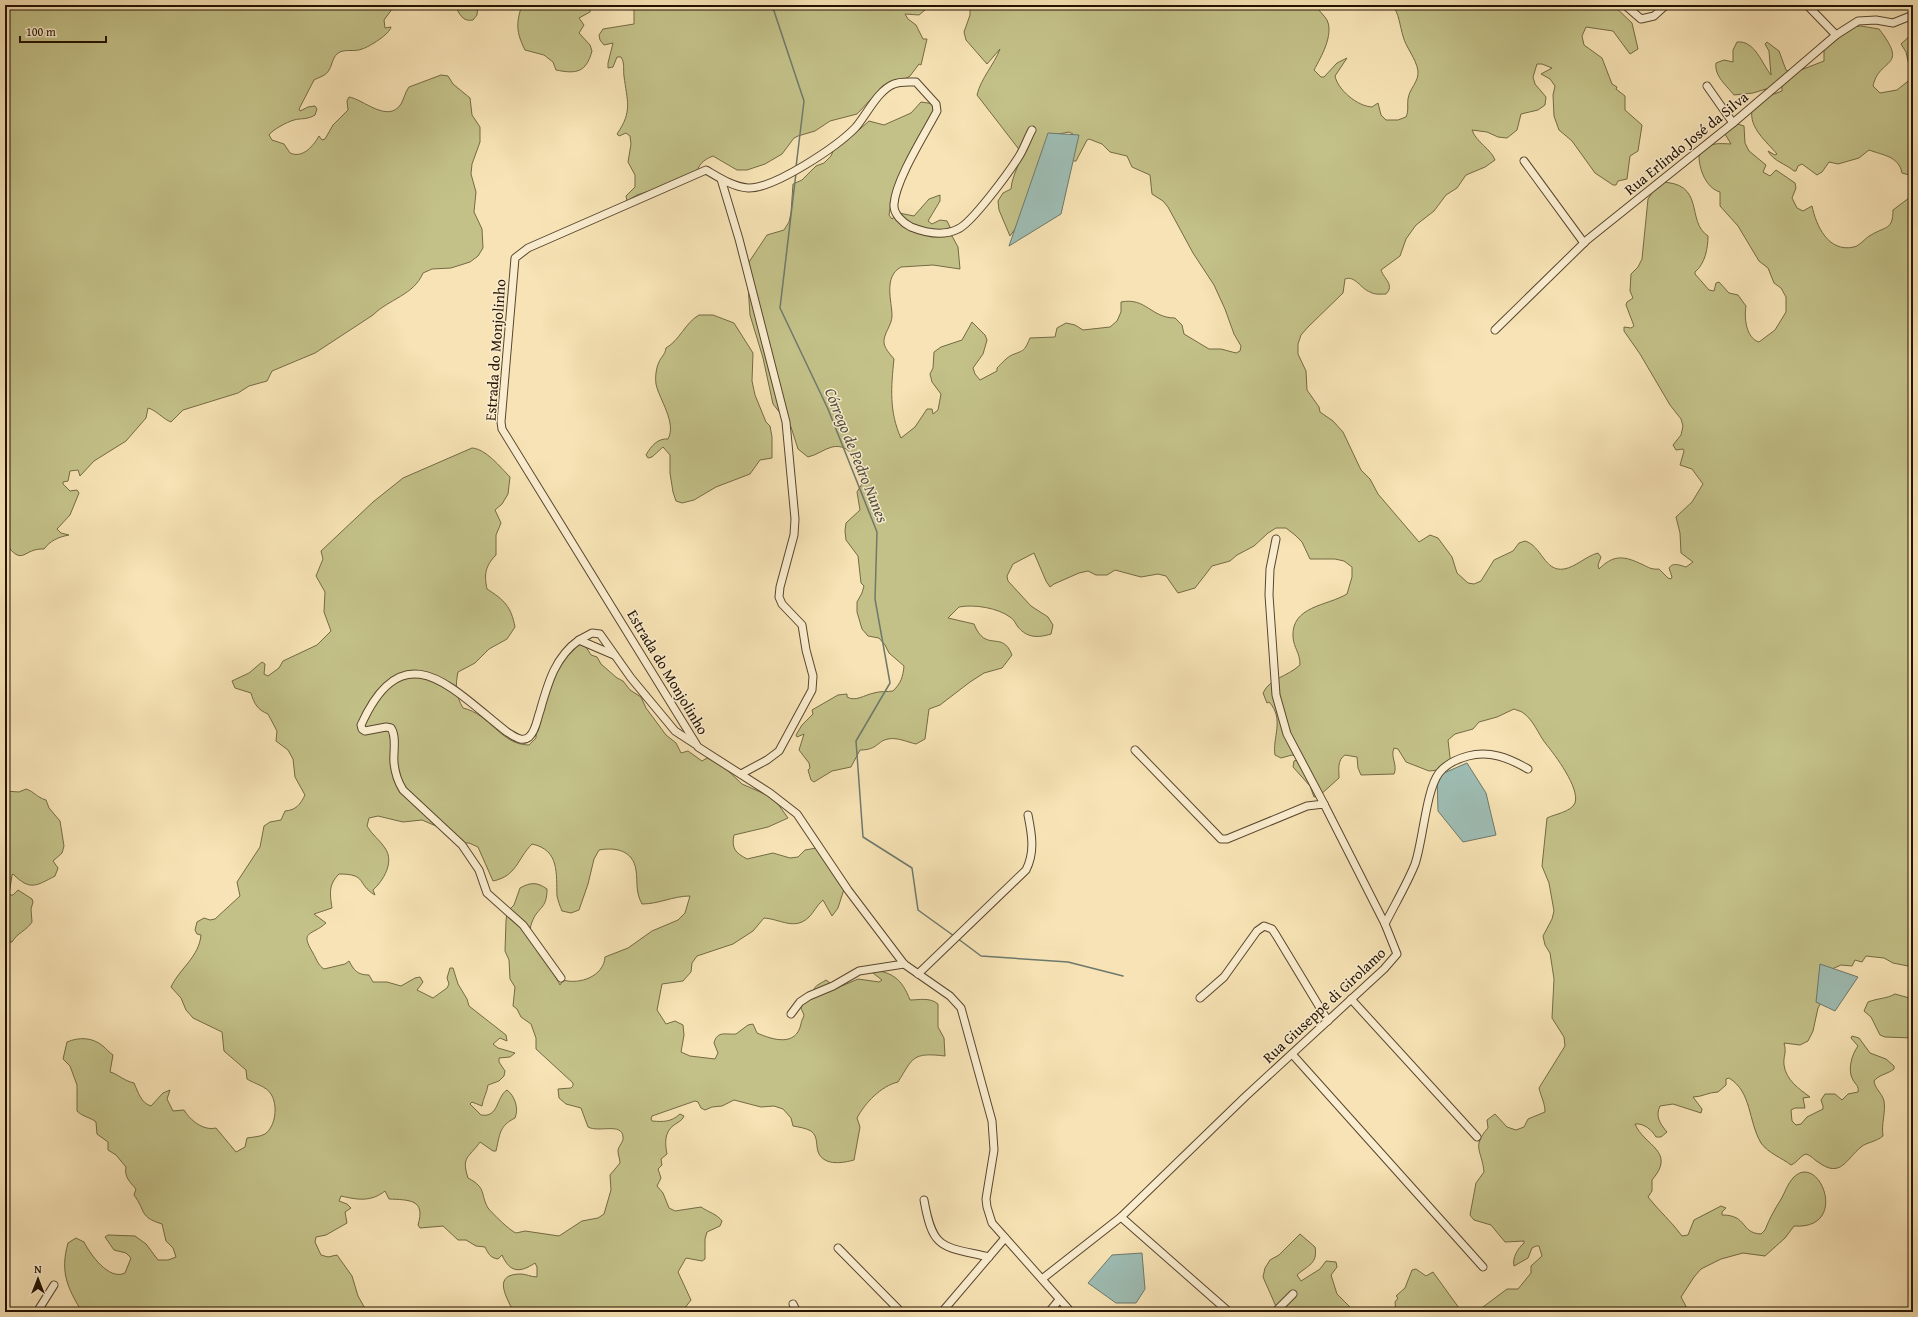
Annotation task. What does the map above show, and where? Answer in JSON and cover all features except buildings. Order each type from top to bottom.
[{"type":"street","points":[[1625,5],[1641,19],[1654,16],[1666,5]]},
{"type":"street","points":[[1807,5],[1836,35]]},
{"type":"street","name":"Rua Erlindo José da Silva","points":[[1495,330],[1584,243],[1733,123],[1836,35],[1858,21],[1876,20],[1893,23],[1913,16]]},
{"type":"street","points":[[721,179],[742,187],[750,188],[767,183],[792,171],[818,156],[846,136],[857,126],[877,98],[895,83],[916,82],[936,104],[937,111],[910,163],[896,194],[894,206],[896,214],[907,225],[919,230],[944,233],[958,230],[970,222],[1019,157],[1032,130]]},
{"type":"street","points":[[1706,86],[1733,123]]},
{"type":"street","points":[[1524,161],[1584,243]]},
{"type":"street","name":"Estrada do Monjolinho","points":[[721,179],[706,170],[528,248],[515,258],[501,422],[504,432],[698,746],[783,801],[797,814],[848,890],[904,964],[950,996],[961,1008],[992,1121],[994,1150],[987,1207],[992,1223],[1071,1312]]},
{"type":"street","points":[[721,179],[739,239],[786,422],[795,519],[794,535],[780,586],[779,597],[782,604],[802,625],[806,650],[813,676],[812,690],[779,751],[768,760],[741,774]]},
{"type":"street","name":"Rua Giuseppe di Girolamo","points":[[1042,1279],[1121,1217],[1396,957],[1396,951],[1385,924],[1287,734],[1281,717],[1276,695],[1269,595],[1270,569],[1276,539]]},
{"type":"street","points":[[561,978],[523,925],[487,893],[480,870],[462,845],[439,821],[410,797],[401,786],[395,772],[394,736],[391,728],[386,726],[365,731],[362,729],[361,725],[376,699],[389,684],[404,675],[427,675],[446,685],[514,737],[524,739],[533,731],[546,690],[557,663],[566,651],[579,640],[596,632],[604,637],[614,655],[631,678],[675,731],[698,746]]},
{"type":"street","points":[[579,640],[614,655]]},
{"type":"street","points":[[1135,750],[1221,839],[1227,839],[1307,806],[1324,804]]},
{"type":"street","points":[[1385,924],[1415,863],[1432,789],[1438,773],[1444,767],[1461,758],[1482,754],[1506,758],[1528,769]]},
{"type":"street","points":[[918,974],[1026,870],[1030,861],[1033,843],[1028,815]]},
{"type":"street","points":[[1200,998],[1224,977],[1257,931],[1264,926],[1272,929],[1328,1021]]},
{"type":"street","points":[[791,1014],[800,1002],[809,996],[833,986],[859,971],[904,964]]},
{"type":"street","points":[[1351,999],[1477,1137]]},
{"type":"street","points":[[1292,1054],[1483,1267]]},
{"type":"street","points":[[924,1200],[930,1230],[939,1242],[950,1248],[989,1257]]},
{"type":"street","points":[[1121,1217],[1229,1312]]},
{"type":"street","points":[[942,1312],[1005,1238]]},
{"type":"street","points":[[838,1248],[901,1312]]},
{"type":"street","points":[[37,1312],[54,1285]]},
{"type":"street","points":[[1275,1312],[1293,1294]]},
{"type":"street","points":[[1049,1312],[1059,1300]]},
{"type":"street","points":[[793,1304],[797,1312]]},
{"type":"shaded area","points":[[5,5],[395,5],[384,20],[385,28],[391,27],[387,33],[379,40],[365,48],[340,52],[334,58],[328,72],[314,80],[299,109],[300,111],[308,107],[315,106],[317,109],[315,115],[312,117],[294,120],[280,126],[269,135],[272,140],[284,144],[290,153],[304,153],[311,147],[319,136],[322,140],[325,139],[333,125],[348,110],[347,101],[349,97],[375,109],[389,112],[396,110],[401,104],[409,87],[441,75],[448,76],[453,84],[470,98],[472,115],[480,127],[480,142],[472,164],[471,174],[476,192],[474,212],[482,229],[483,248],[478,256],[470,262],[451,268],[432,269],[423,273],[414,287],[407,292],[315,353],[272,371],[267,381],[249,386],[238,393],[183,410],[171,422],[148,408],[146,418],[126,441],[94,461],[80,476],[78,470],[70,471],[68,481],[63,482],[63,484],[70,491],[77,490],[79,493],[70,515],[57,529],[61,533],[69,535],[55,540],[44,549],[37,549],[20,556],[11,550],[5,543]]},
{"type":"shaded area","points":[[436,5],[478,5],[477,15],[473,20],[466,20],[462,17],[455,6],[442,7]]},
{"type":"shaded area","points":[[522,5],[591,5],[590,12],[579,18],[584,25],[579,33],[590,45],[592,51],[587,64],[575,72],[556,70],[553,62],[544,55],[525,50],[518,28]]},
{"type":"shaded area","points":[[631,5],[931,5],[919,15],[905,14],[908,19],[916,25],[923,39],[927,39],[921,65],[919,64],[910,76],[872,98],[857,114],[830,121],[815,131],[794,138],[782,154],[765,164],[747,170],[737,170],[713,156],[703,161],[696,173],[690,178],[637,195],[627,201],[626,196],[635,187],[635,175],[628,162],[631,144],[630,136],[626,133],[619,136],[617,134],[625,119],[628,106],[623,64],[621,57],[617,57],[613,67],[608,68],[613,43],[604,45],[600,40],[599,35],[603,29],[634,24],[634,11]]},
{"type":"shaded area","points":[[973,5],[1315,5],[1327,20],[1329,32],[1326,46],[1314,70],[1321,77],[1324,77],[1337,63],[1347,58],[1335,76],[1340,87],[1344,92],[1360,104],[1372,107],[1378,103],[1381,115],[1386,120],[1398,120],[1406,117],[1409,95],[1418,75],[1417,66],[1404,40],[1398,16],[1392,5],[1613,5],[1632,23],[1638,49],[1630,54],[1613,31],[1586,27],[1582,36],[1584,45],[1602,58],[1612,84],[1625,96],[1625,110],[1642,125],[1638,151],[1630,156],[1627,179],[1618,181],[1616,185],[1613,185],[1595,173],[1572,141],[1559,130],[1554,116],[1553,95],[1555,86],[1550,79],[1541,74],[1552,68],[1542,64],[1537,64],[1533,77],[1535,84],[1546,97],[1545,105],[1538,110],[1521,114],[1517,130],[1507,138],[1498,137],[1487,132],[1472,130],[1495,160],[1485,167],[1466,175],[1457,188],[1446,195],[1434,211],[1416,225],[1406,239],[1400,256],[1381,270],[1389,285],[1386,294],[1372,293],[1352,279],[1345,279],[1343,293],[1308,327],[1301,335],[1298,344],[1298,354],[1306,371],[1307,390],[1319,407],[1320,412],[1333,421],[1343,432],[1361,470],[1370,479],[1378,494],[1419,542],[1430,535],[1438,538],[1452,557],[1457,573],[1468,583],[1474,584],[1481,581],[1494,560],[1513,551],[1519,543],[1525,541],[1535,548],[1547,563],[1557,569],[1568,568],[1589,556],[1598,553],[1601,557],[1598,565],[1599,569],[1608,561],[1622,558],[1633,560],[1651,568],[1659,569],[1671,579],[1672,577],[1669,568],[1672,565],[1676,564],[1686,567],[1693,562],[1681,553],[1680,533],[1676,517],[1692,502],[1703,484],[1692,469],[1680,465],[1684,451],[1683,449],[1676,450],[1673,445],[1681,435],[1683,426],[1681,419],[1670,405],[1640,354],[1624,331],[1624,327],[1631,328],[1634,326],[1626,305],[1627,302],[1633,298],[1630,291],[1631,274],[1638,267],[1642,259],[1648,199],[1659,182],[1674,184],[1684,188],[1690,195],[1697,221],[1701,229],[1708,236],[1704,260],[1695,274],[1709,290],[1714,291],[1716,283],[1719,282],[1729,293],[1738,295],[1746,306],[1745,316],[1749,332],[1755,340],[1759,342],[1775,330],[1786,312],[1786,297],[1781,288],[1774,283],[1768,268],[1759,261],[1738,226],[1720,206],[1720,192],[1711,187],[1707,182],[1700,167],[1699,161],[1699,156],[1709,146],[1716,144],[1731,144],[1725,134],[1731,122],[1744,126],[1745,143],[1749,151],[1766,165],[1763,172],[1770,176],[1776,170],[1795,183],[1796,188],[1792,198],[1797,208],[1803,211],[1812,206],[1820,229],[1830,242],[1837,246],[1845,248],[1854,247],[1859,245],[1869,236],[1888,227],[1892,221],[1893,210],[1909,198],[1910,187],[1913,186],[1913,967],[1893,963],[1884,958],[1866,956],[1862,962],[1855,960],[1852,966],[1841,965],[1832,969],[1825,996],[1818,1008],[1813,1031],[1808,1041],[1800,1045],[1784,1043],[1784,1065],[1787,1075],[1794,1084],[1810,1097],[1803,1098],[1805,1108],[1795,1108],[1791,1110],[1792,1121],[1796,1125],[1801,1124],[1807,1117],[1823,1109],[1821,1100],[1825,1094],[1835,1094],[1842,1100],[1848,1094],[1858,1092],[1858,1087],[1850,1072],[1852,1058],[1858,1046],[1851,1038],[1852,1036],[1859,1038],[1870,1053],[1886,1059],[1894,1066],[1894,1069],[1878,1077],[1874,1081],[1884,1101],[1883,1136],[1861,1147],[1847,1162],[1838,1168],[1832,1169],[1826,1167],[1806,1154],[1791,1165],[1771,1153],[1761,1143],[1746,1099],[1742,1091],[1729,1078],[1726,1079],[1726,1085],[1718,1092],[1693,1097],[1702,1109],[1701,1113],[1673,1104],[1660,1106],[1658,1117],[1662,1126],[1667,1132],[1661,1137],[1656,1137],[1645,1126],[1635,1124],[1639,1132],[1660,1155],[1661,1162],[1659,1170],[1652,1180],[1652,1191],[1648,1197],[1682,1236],[1688,1235],[1694,1220],[1721,1206],[1726,1208],[1722,1212],[1722,1215],[1736,1218],[1750,1231],[1761,1234],[1765,1230],[1794,1177],[1804,1172],[1813,1175],[1820,1183],[1825,1194],[1825,1206],[1821,1217],[1811,1224],[1794,1226],[1785,1238],[1765,1256],[1743,1253],[1721,1259],[1701,1269],[1681,1297],[1689,1312],[1396,1312],[1395,1302],[1398,1298],[1396,1296],[1405,1288],[1412,1270],[1416,1269],[1426,1276],[1433,1272],[1459,1308],[1464,1311],[1473,1311],[1483,1307],[1507,1289],[1518,1289],[1531,1273],[1531,1266],[1542,1256],[1539,1246],[1536,1246],[1532,1248],[1528,1258],[1514,1266],[1515,1257],[1524,1241],[1505,1242],[1491,1225],[1474,1220],[1470,1215],[1476,1183],[1484,1172],[1479,1144],[1483,1134],[1488,1128],[1487,1120],[1495,1114],[1507,1127],[1516,1130],[1524,1127],[1528,1119],[1545,1112],[1544,1103],[1539,1088],[1565,1046],[1564,1037],[1552,1018],[1554,979],[1550,953],[1545,945],[1543,936],[1552,919],[1554,911],[1549,883],[1542,866],[1547,818],[1570,809],[1575,803],[1576,797],[1566,772],[1543,740],[1533,723],[1522,712],[1514,709],[1497,717],[1479,722],[1473,729],[1455,734],[1448,740],[1451,766],[1439,770],[1429,771],[1406,762],[1398,749],[1394,748],[1394,774],[1361,775],[1358,768],[1357,757],[1345,755],[1342,757],[1340,762],[1339,778],[1319,796],[1314,797],[1310,786],[1293,767],[1294,761],[1300,759],[1299,757],[1292,755],[1281,758],[1275,755],[1277,728],[1276,715],[1274,708],[1269,702],[1267,703],[1263,693],[1270,684],[1300,665],[1293,637],[1294,627],[1298,619],[1312,608],[1347,594],[1352,577],[1352,567],[1344,561],[1335,559],[1310,559],[1302,542],[1295,535],[1286,528],[1276,528],[1254,546],[1237,555],[1230,561],[1212,566],[1195,588],[1178,593],[1166,576],[1158,574],[1141,577],[1115,570],[1107,575],[1096,575],[1088,571],[1079,573],[1050,587],[1034,553],[1013,564],[1007,576],[1008,581],[1031,606],[1048,617],[1053,625],[1051,634],[1042,636],[1029,635],[1021,631],[1011,618],[993,609],[972,606],[959,607],[948,618],[974,624],[984,638],[1004,643],[1008,647],[1012,655],[1002,668],[984,673],[940,705],[929,709],[925,739],[916,744],[895,739],[884,740],[870,749],[860,750],[851,767],[832,771],[814,782],[811,780],[808,770],[810,768],[809,763],[799,750],[804,734],[797,737],[796,735],[802,725],[813,714],[812,710],[838,695],[847,694],[847,697],[854,699],[876,692],[893,691],[901,680],[904,666],[889,653],[879,638],[868,636],[862,629],[857,612],[857,602],[864,586],[861,583],[858,556],[846,540],[845,531],[846,523],[860,510],[857,492],[867,476],[859,476],[855,460],[844,448],[832,447],[808,457],[798,449],[791,427],[773,404],[763,358],[750,315],[747,270],[749,262],[767,235],[784,230],[789,222],[793,184],[802,180],[816,166],[824,163],[831,156],[834,149],[844,143],[869,121],[884,125],[911,113],[921,102],[935,104],[939,109],[892,196],[889,215],[892,219],[899,213],[914,216],[929,199],[940,195],[940,201],[928,221],[932,224],[940,220],[947,221],[950,227],[947,235],[952,236],[958,247],[960,269],[933,265],[901,267],[895,271],[892,277],[890,290],[892,319],[885,336],[884,343],[894,359],[892,399],[894,419],[901,438],[915,427],[927,409],[932,409],[933,414],[938,410],[941,394],[932,382],[930,374],[933,368],[934,352],[941,347],[962,340],[972,322],[985,335],[987,340],[983,354],[973,368],[975,374],[980,380],[997,371],[997,368],[1008,357],[1023,350],[1030,338],[1055,337],[1057,328],[1066,323],[1075,325],[1083,330],[1110,327],[1117,321],[1121,312],[1121,302],[1137,302],[1160,315],[1175,318],[1182,325],[1184,334],[1209,349],[1221,349],[1236,353],[1240,351],[1241,346],[1234,334],[1214,285],[1193,253],[1168,207],[1163,201],[1152,194],[1150,175],[1132,167],[1127,156],[1110,152],[1102,144],[1089,139],[1087,140],[1076,161],[1069,161],[1074,137],[1073,134],[1069,132],[1059,134],[1015,229],[1010,236],[999,210],[998,201],[1003,193],[1011,189],[1021,152],[977,95],[981,83],[1000,49],[987,64],[966,40],[964,32],[970,15],[970,7]]},
{"type":"shaded area","points":[[1861,26],[1879,29],[1892,51],[1890,62],[1876,77],[1873,86],[1880,93],[1897,90],[1912,78],[1906,52],[1901,44],[1913,33],[1913,176],[1902,173],[1897,163],[1889,157],[1869,150],[1859,158],[1838,164],[1829,162],[1822,172],[1817,175],[1802,164],[1798,166],[1796,171],[1794,171],[1776,160],[1770,154],[1768,151],[1775,155],[1777,154],[1759,134],[1753,123],[1752,117],[1752,110],[1766,97],[1782,91],[1782,86],[1779,85],[1753,93],[1734,95],[1719,76],[1716,63],[1724,60],[1733,62],[1733,50],[1737,42],[1743,42],[1753,49],[1771,75],[1769,51],[1765,44],[1767,42],[1779,51],[1786,70],[1793,73],[1824,61],[1824,45],[1852,27]]},
{"type":"shaded area","points":[[699,315],[713,315],[734,323],[753,353],[752,381],[755,395],[766,422],[770,426],[772,437],[772,458],[760,460],[750,474],[716,487],[694,500],[682,503],[676,501],[673,492],[670,473],[670,455],[663,447],[652,457],[648,458],[646,455],[655,443],[668,439],[670,433],[669,419],[656,384],[658,364],[666,348],[675,341],[694,318]]},
{"type":"shaded area","points":[[472,448],[488,455],[510,477],[508,494],[502,504],[495,510],[501,523],[496,535],[496,555],[492,559],[486,571],[486,579],[487,589],[506,604],[515,627],[507,639],[489,649],[475,663],[458,672],[457,691],[463,708],[481,716],[511,740],[519,744],[529,745],[536,738],[536,728],[551,681],[563,659],[580,644],[586,647],[591,655],[597,657],[601,664],[617,678],[623,681],[630,690],[641,697],[646,708],[666,735],[676,743],[681,753],[688,751],[702,761],[707,758],[722,765],[742,784],[767,795],[778,804],[788,818],[768,827],[734,835],[733,844],[735,850],[740,855],[747,859],[773,853],[790,858],[798,857],[805,850],[822,847],[825,859],[830,869],[845,886],[838,908],[832,916],[823,900],[809,917],[798,923],[793,924],[764,918],[753,931],[733,944],[697,956],[692,963],[691,972],[683,981],[662,984],[657,1010],[666,1024],[675,1021],[683,1025],[684,1035],[681,1052],[690,1056],[715,1059],[718,1053],[714,1043],[717,1036],[723,1034],[736,1034],[748,1025],[753,1024],[757,1033],[770,1038],[783,1040],[789,1039],[798,1031],[804,1015],[801,1006],[813,995],[814,989],[817,986],[826,980],[837,988],[858,979],[879,982],[882,980],[869,970],[890,974],[900,982],[910,1000],[932,1000],[938,1004],[938,1027],[944,1038],[945,1056],[926,1055],[915,1058],[907,1067],[898,1082],[886,1087],[869,1101],[857,1118],[860,1127],[854,1160],[850,1161],[835,1163],[822,1158],[819,1154],[816,1139],[813,1133],[807,1129],[793,1126],[791,1118],[783,1109],[774,1106],[761,1107],[734,1100],[722,1106],[712,1107],[705,1110],[701,1108],[698,1102],[695,1101],[652,1116],[652,1121],[667,1121],[677,1117],[680,1114],[684,1116],[668,1131],[666,1142],[667,1154],[661,1159],[662,1165],[658,1169],[661,1178],[657,1186],[663,1193],[669,1208],[675,1211],[701,1207],[722,1221],[720,1226],[707,1232],[705,1239],[705,1259],[702,1261],[686,1258],[678,1272],[691,1300],[684,1309],[684,1312],[513,1311],[505,1293],[504,1282],[512,1275],[523,1274],[537,1277],[537,1267],[535,1263],[520,1270],[516,1270],[508,1265],[502,1255],[498,1259],[493,1258],[485,1247],[476,1246],[466,1240],[458,1240],[443,1226],[420,1228],[418,1225],[420,1210],[418,1206],[409,1201],[389,1199],[385,1191],[375,1197],[364,1199],[341,1196],[339,1201],[347,1204],[351,1208],[345,1212],[347,1223],[326,1235],[316,1237],[315,1242],[321,1255],[328,1257],[337,1255],[352,1276],[358,1296],[367,1312],[82,1312],[72,1295],[66,1279],[65,1271],[68,1243],[76,1238],[84,1242],[95,1259],[107,1270],[113,1273],[125,1273],[131,1258],[126,1253],[114,1250],[105,1237],[108,1235],[135,1236],[146,1244],[158,1260],[168,1260],[176,1257],[173,1248],[166,1241],[162,1224],[146,1216],[134,1195],[136,1189],[127,1177],[126,1167],[116,1155],[108,1150],[108,1142],[97,1134],[96,1122],[77,1111],[77,1085],[70,1066],[63,1059],[67,1042],[76,1039],[90,1039],[99,1043],[113,1055],[110,1072],[134,1083],[140,1097],[148,1105],[151,1106],[163,1093],[170,1090],[167,1099],[173,1111],[184,1110],[197,1124],[206,1128],[216,1128],[236,1152],[245,1147],[247,1138],[263,1135],[272,1126],[275,1115],[275,1104],[269,1091],[247,1079],[246,1070],[224,1051],[222,1032],[193,1018],[186,1010],[181,998],[171,987],[197,950],[200,943],[201,935],[197,934],[195,930],[197,922],[204,918],[210,920],[215,919],[240,896],[237,882],[260,847],[264,826],[270,822],[281,820],[285,811],[297,806],[305,795],[295,777],[293,759],[288,750],[276,741],[277,731],[268,714],[257,706],[251,693],[235,688],[232,681],[249,673],[262,662],[265,664],[264,674],[268,676],[279,668],[283,661],[317,645],[331,631],[324,612],[325,592],[316,576],[323,559],[321,551],[373,502],[403,478]],"holes":[[[378,816],[403,822],[422,820],[436,826],[452,836],[459,843],[469,843],[478,847],[493,881],[501,879],[512,871],[532,844],[541,847],[548,852],[555,864],[557,896],[562,911],[571,913],[579,910],[588,884],[594,859],[599,850],[605,849],[622,851],[631,858],[636,870],[638,891],[642,904],[690,896],[685,913],[678,920],[652,931],[628,948],[605,957],[604,964],[596,974],[590,978],[577,981],[563,980],[560,985],[531,938],[530,930],[532,922],[546,901],[547,889],[540,885],[534,884],[520,888],[514,905],[507,912],[505,951],[509,960],[510,979],[515,987],[513,1006],[517,1009],[521,1017],[531,1024],[536,1038],[536,1049],[573,1083],[571,1088],[558,1089],[559,1098],[566,1104],[581,1108],[588,1127],[593,1129],[619,1130],[623,1137],[623,1141],[618,1151],[620,1163],[610,1175],[611,1190],[604,1214],[598,1218],[582,1221],[559,1236],[525,1231],[516,1233],[513,1232],[488,1208],[481,1188],[468,1178],[465,1165],[467,1158],[480,1142],[493,1151],[496,1151],[503,1127],[515,1118],[517,1111],[514,1099],[507,1090],[503,1093],[494,1110],[487,1115],[481,1115],[470,1104],[472,1102],[482,1106],[488,1085],[499,1081],[504,1076],[505,1071],[499,1062],[499,1058],[510,1057],[515,1053],[498,1048],[493,1044],[500,1038],[507,1041],[506,1035],[469,1006],[467,999],[458,984],[453,968],[450,968],[447,978],[449,984],[447,988],[433,998],[417,990],[423,982],[420,977],[415,978],[401,986],[387,982],[373,982],[369,975],[356,971],[349,961],[345,964],[324,969],[319,964],[309,946],[307,940],[309,934],[326,923],[314,914],[332,908],[330,894],[331,886],[339,874],[348,874],[358,878],[365,887],[375,895],[373,890],[384,876],[388,865],[388,853],[367,826],[369,818]]]},
{"type":"shaded area","points":[[26,789],[46,800],[49,808],[60,821],[64,846],[62,853],[53,861],[58,868],[55,876],[38,884],[29,885],[13,874],[12,875],[9,895],[13,895],[18,890],[32,899],[33,902],[31,909],[32,922],[27,928],[16,936],[12,942],[10,942],[5,932],[5,791],[19,792]]},
{"type":"shaded area","points":[[1895,994],[1913,999],[1913,1038],[1885,1037],[1880,1035],[1871,1017],[1864,1011],[1868,1002]]},
{"type":"shaded area","points":[[1300,1234],[1315,1247],[1316,1253],[1314,1261],[1297,1275],[1301,1281],[1320,1269],[1326,1261],[1336,1262],[1337,1267],[1331,1275],[1337,1294],[1355,1312],[1278,1311],[1263,1277],[1265,1268],[1270,1260],[1279,1255]]},
{"type":"water","points":[[1048,133],[1079,135],[1061,214],[1009,246]]},
{"type":"water","points":[[1467,763],[1486,793],[1496,835],[1463,842],[1438,811],[1437,776]]},
{"type":"water","points":[[1820,964],[1858,977],[1835,1011],[1816,1002]]},
{"type":"water","points":[[1142,1253],[1145,1289],[1136,1303],[1116,1303],[1088,1283],[1112,1255]]},
{"type":"waterway","name":"Córrego de Pedro Nunes","points":[[772,5],[804,101],[796,167]]},
{"type":"waterway","name":"Córrego de Pedro Nunes","points":[[796,173],[780,308],[828,409],[877,532],[875,599],[890,683],[856,741],[863,837],[912,868],[918,910],[954,936]]},
{"type":"waterway","name":"Córrego de Pedro Nunes","points":[[957,938],[981,956],[1068,962],[1123,976]]}]
